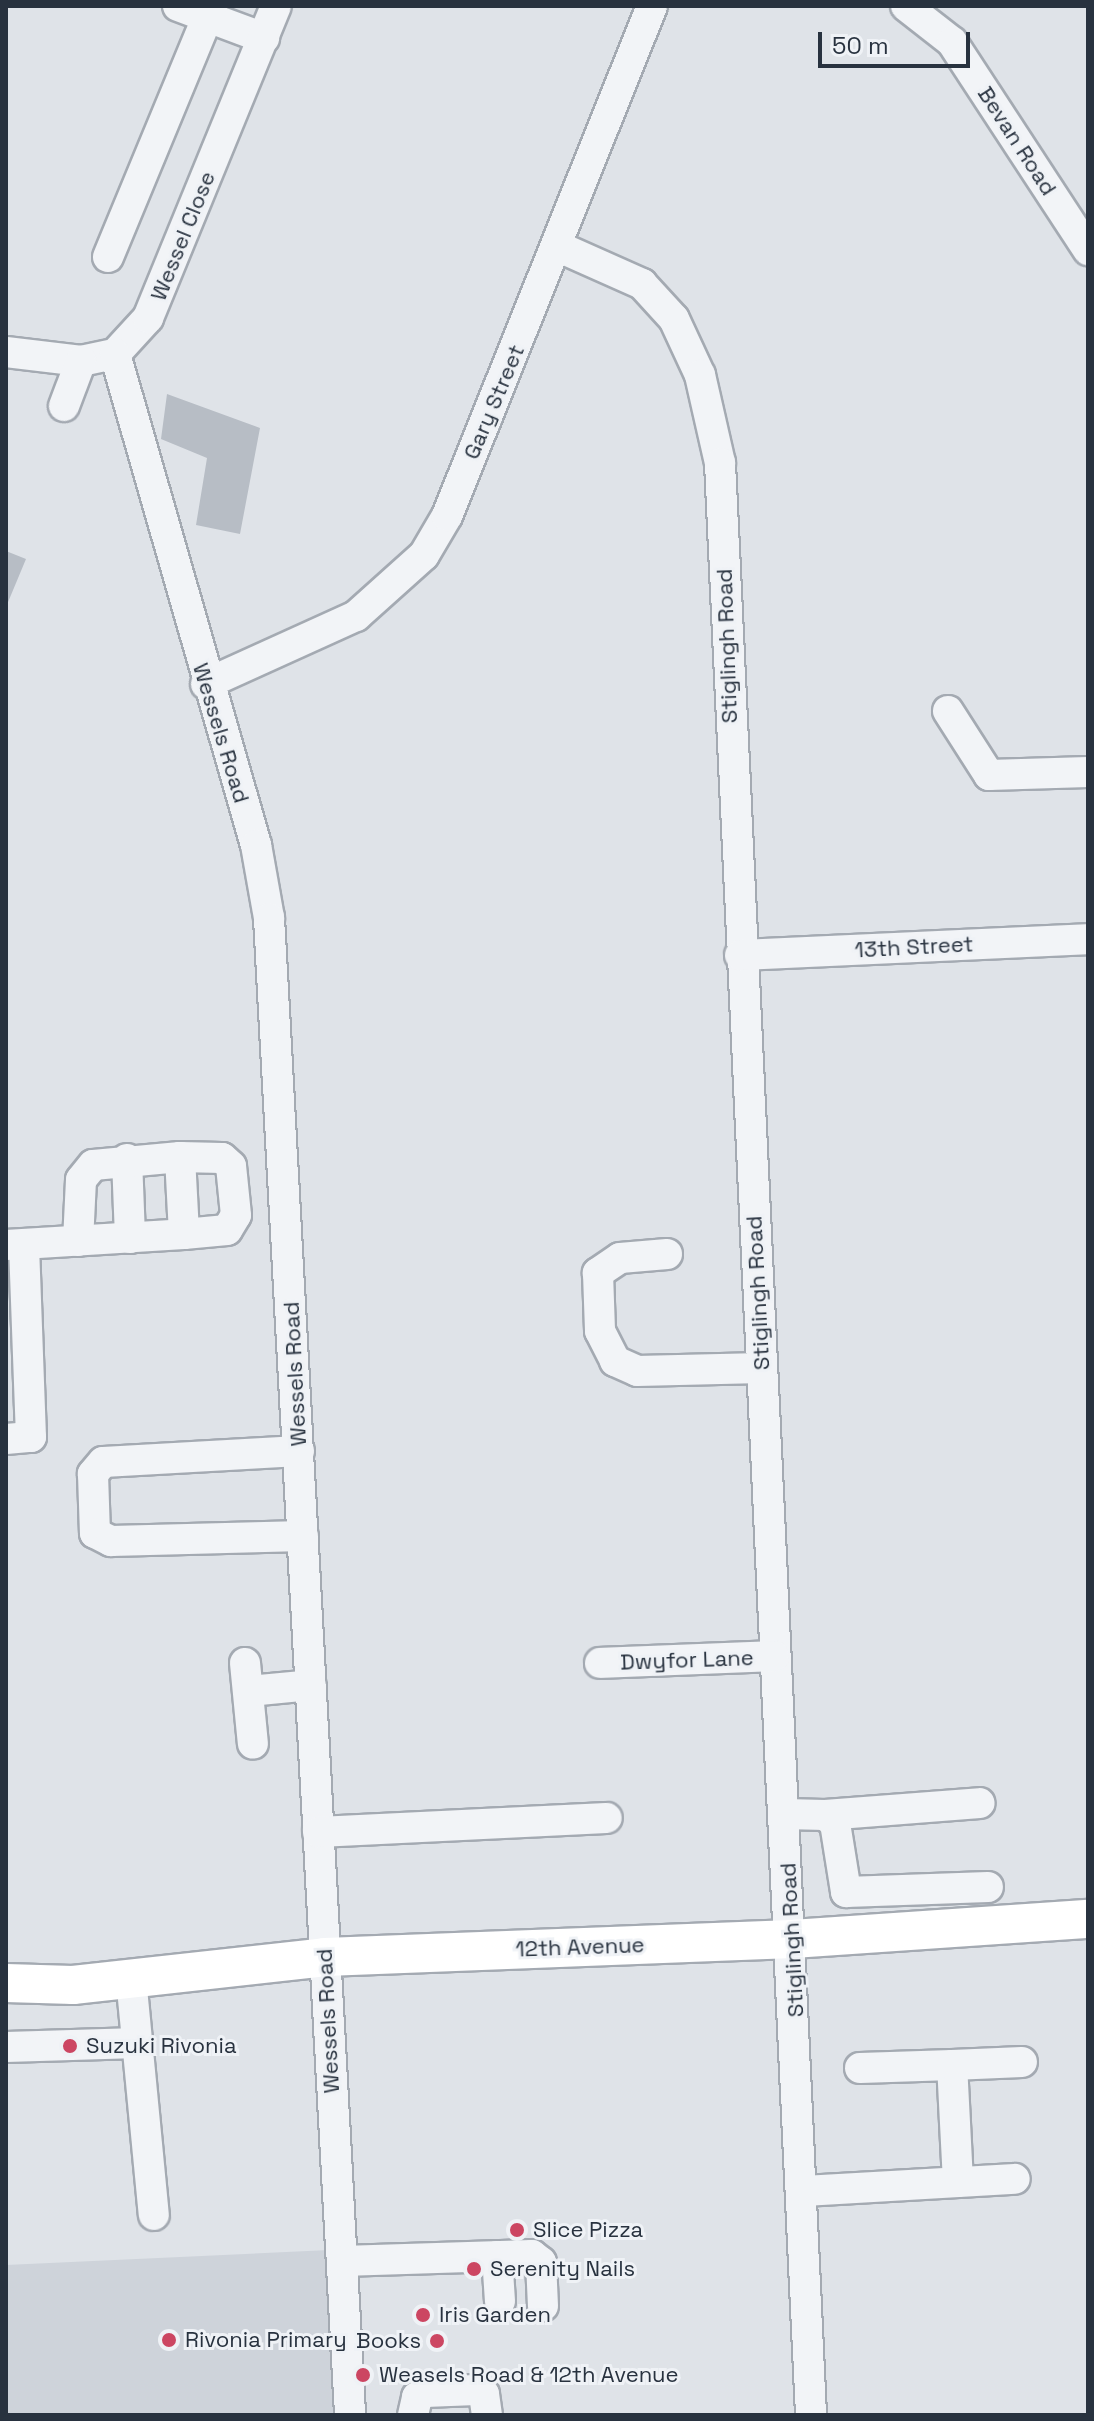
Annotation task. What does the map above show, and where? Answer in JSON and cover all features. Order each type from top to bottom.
[{"type":"main road","name":"12th Avenue","points":[[6,2002],[73,1985],[325,1957],[793,1939],[1088,1919]]},
{"type":"main road","name":"12th Avenue","points":[[6,1983],[73,1985]]},
{"type":"street","points":[[178,6],[210,11],[264,38]]},
{"type":"street","name":"Wessel Close","points":[[115,354],[157,302],[276,6]]},
{"type":"street","name":"Gary Street","points":[[206,684],[356,616],[424,555],[447,516],[559,247],[652,6]]},
{"type":"street","name":"Bevan Road","points":[[906,6],[952,42],[1088,250]]},
{"type":"street","points":[[108,257],[210,11]]},
{"type":"street","name":"Stiglingh Road","points":[[559,247],[621,271],[661,301],[686,338],[711,410],[720,463],[774,1656],[793,1939],[811,2415]]},
{"type":"street","points":[[6,352],[81,361],[115,354]]},
{"type":"street","name":"Wessels Road","points":[[115,354],[206,684],[256,845],[269,918],[350,2415]]},
{"type":"street","points":[[64,406],[81,361]]},
{"type":"street","points":[[948,711],[989,775],[1088,772]]},
{"type":"street","name":"13th Street","points":[[740,955],[1088,939]]},
{"type":"street","points":[[180,1157],[184,1234]]},
{"type":"street","points":[[6,1439],[31,1437],[15,1245],[130,1238],[227,1230],[236,1215],[228,1162],[180,1157],[127,1159],[93,1165],[82,1176],[78,1241]]},
{"type":"street","points":[[127,1159],[130,1238]]},
{"type":"street","points":[[667,1254],[620,1258],[596,1278],[600,1331],[615,1361],[637,1371],[762,1368]]},
{"type":"street","points":[[299,1451],[103,1462],[93,1474],[95,1533],[111,1541],[303,1536]]},
{"type":"street","name":"Dwyfor Lane","points":[[600,1663],[774,1656]]},
{"type":"street","points":[[253,1744],[247,1677],[311,1685]]},
{"type":"street","points":[[785,1814],[825,1815],[980,1803]]},
{"type":"street","points":[[825,1815],[835,1823],[846,1892],[988,1887]]},
{"type":"street","points":[[318,1832],[607,1818]]},
{"type":"street","points":[[131,1978],[154,2215]]},
{"type":"street","points":[[6,2047],[138,2043]]},
{"type":"street","points":[[860,2068],[1022,2062]]},
{"type":"street","points":[[952,2065],[958,2182]]},
{"type":"street","points":[[804,2191],[1015,2179]]},
{"type":"street","points":[[497,2256],[500,2301]]},
{"type":"street","points":[[342,2261],[538,2257],[543,2306]]},
{"type":"street","points":[[413,2415],[417,2397],[425,2392],[476,2390],[484,2394],[487,2415]]},
{"type":"shaded area","name":"Rivonia Primary","points":[[329,2250],[336,2415],[6,2415],[6,2265]]},
{"type":"building","points":[[167,394],[260,428],[240,534],[196,525],[207,458],[161,439]]},
{"type":"building","points":[[6,551],[26,559],[6,607]]},
{"type":"place","name":"Suzuki Rivonia","points":[[70,2046]]},
{"type":"place","name":"Slice Pizza","points":[[517,2230]]},
{"type":"place","name":"Serenity Nails","points":[[474,2269]]},
{"type":"place","name":"Iris Garden","points":[[423,2315]]},
{"type":"place","name":"Rivonia Primary","points":[[169,2340]]},
{"type":"place","name":"Books","points":[[437,2341]]},
{"type":"place","name":"Weasels Road & 12th Avenue","points":[[363,2375]]}]
